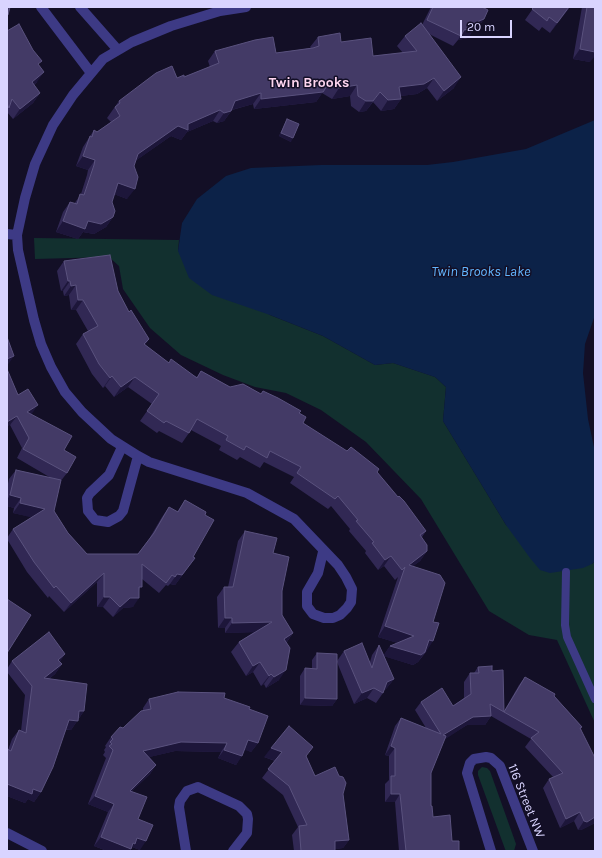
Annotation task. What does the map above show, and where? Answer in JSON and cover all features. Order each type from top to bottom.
[{"type":"street","points":[[41,7],[90,72]]},
{"type":"street","points":[[80,7],[117,49]]},
{"type":"street","points":[[246,7],[220,11],[171,26],[117,49],[103,59],[90,72],[53,125],[35,164],[12,235],[18,250],[34,320],[51,367],[65,392],[82,412],[122,447],[149,462],[232,487],[261,500],[294,519],[346,577],[352,589],[351,602],[348,608],[340,615],[333,618],[324,618],[313,614],[307,606],[307,592],[318,573],[323,552]]},
{"type":"street","points":[[122,447],[109,475],[90,492],[87,498],[88,511],[95,520],[108,522],[119,516],[123,511],[138,456]]},
{"type":"street","name":"116 Street NW","points":[[492,851],[467,774],[470,763],[474,759],[486,756],[491,758],[500,766],[532,851]]},
{"type":"street","points":[[186,851],[179,807],[180,801],[187,791],[198,787],[239,806],[247,814],[247,833],[233,851]]},
{"type":"street","points":[[7,833],[42,851]]},
{"type":"lane","points":[[566,572],[565,625],[567,637],[595,699]]},
{"type":"green space","points":[[34,238],[179,240],[178,251],[270,315],[323,336],[375,365],[393,363],[435,377],[446,387],[443,421],[506,525],[592,564],[595,561],[595,723],[557,640],[529,635],[489,611],[421,499],[366,442],[321,410],[286,393],[255,387],[223,375],[181,355],[150,328],[123,289],[119,266],[109,257],[35,259]]},
{"type":"green space","points":[[482,767],[487,768],[490,771],[516,844],[514,851],[506,851],[505,849],[478,775],[478,771]]},
{"type":"water","name":"Twin Brooks Lake","points":[[595,120],[595,315],[585,344],[583,373],[588,419],[595,452],[595,561],[583,568],[550,573],[540,570],[506,525],[443,421],[446,387],[435,377],[393,363],[375,365],[323,336],[270,315],[212,295],[189,278],[178,251],[182,223],[197,199],[226,176],[251,168],[321,165],[427,165],[453,162],[526,149]]},
{"type":"building","points":[[7,7],[10,7],[8,15],[7,15]]},
{"type":"building","points":[[433,7],[482,7],[488,10],[484,19],[479,21],[475,28],[464,30],[461,36],[427,20]]},
{"type":"building","points":[[534,7],[569,7],[557,23],[549,17],[547,21],[532,9]]},
{"type":"building","points":[[587,7],[595,7],[595,52],[580,49]]},
{"type":"building","points":[[421,23],[461,77],[444,91],[434,78],[424,84],[399,87],[401,99],[388,100],[380,92],[373,101],[366,101],[358,96],[357,85],[339,88],[329,83],[323,92],[261,99],[261,93],[235,101],[231,111],[224,113],[220,110],[188,124],[188,130],[178,126],[138,154],[134,166],[138,177],[135,189],[118,183],[112,202],[115,211],[113,217],[101,224],[88,221],[85,229],[63,221],[70,202],[77,204],[80,194],[84,195],[94,165],[95,160],[83,156],[90,136],[92,137],[94,130],[97,132],[120,116],[115,107],[120,103],[119,101],[156,73],[172,66],[177,78],[184,75],[184,77],[219,63],[215,51],[255,40],[273,37],[276,53],[313,48],[319,46],[318,37],[340,33],[341,42],[371,38],[373,56],[417,51],[405,36]]},
{"type":"building","points":[[19,24],[33,50],[42,61],[38,64],[44,72],[32,82],[40,93],[20,109],[12,99],[9,108],[7,104],[7,31]]},
{"type":"building","points":[[287,119],[299,124],[293,138],[281,133]]},
{"type":"building","points":[[110,255],[118,291],[129,312],[131,310],[149,339],[144,344],[169,363],[171,359],[197,378],[201,371],[230,387],[243,384],[261,394],[263,391],[278,398],[301,411],[299,413],[306,417],[303,423],[347,451],[351,447],[379,469],[377,472],[398,497],[399,496],[404,501],[426,531],[420,535],[427,545],[427,551],[409,565],[440,575],[445,583],[433,622],[439,623],[433,641],[429,640],[425,652],[421,655],[390,646],[414,636],[385,626],[405,567],[402,570],[391,556],[385,560],[372,543],[374,542],[356,521],[358,520],[338,496],[335,499],[297,473],[301,467],[270,451],[267,458],[246,446],[244,450],[226,440],[228,436],[197,419],[189,433],[166,421],[164,423],[147,411],[159,394],[135,377],[121,387],[112,376],[110,378],[99,364],[83,334],[98,326],[83,300],[78,300],[76,285],[71,286],[70,281],[68,281],[64,261]]},
{"type":"building","points":[[7,337],[14,356],[7,359]]},
{"type":"building","points":[[7,369],[18,395],[28,389],[38,405],[27,412],[72,436],[64,450],[76,457],[67,473],[23,449],[29,438],[17,416],[7,422]]},
{"type":"building","points":[[16,470],[61,480],[54,511],[68,533],[87,554],[138,554],[154,533],[169,507],[178,512],[185,500],[206,512],[205,515],[214,520],[193,557],[195,558],[182,575],[177,574],[175,577],[172,575],[166,583],[142,564],[142,587],[139,587],[139,598],[130,598],[120,607],[110,597],[104,597],[104,573],[71,603],[56,586],[54,588],[34,562],[13,529],[45,509],[20,503],[21,498],[10,495]]},
{"type":"building","points":[[245,531],[277,538],[273,553],[289,557],[282,591],[282,615],[293,633],[284,639],[290,648],[286,670],[274,677],[271,674],[269,676],[260,662],[253,666],[239,642],[272,622],[232,623],[232,618],[225,618],[224,587],[233,587]]},
{"type":"building","points":[[7,599],[31,615],[7,653]]},
{"type":"building","points":[[49,632],[65,654],[58,660],[62,664],[44,678],[87,684],[84,711],[79,711],[78,721],[69,720],[53,767],[41,792],[33,789],[32,794],[7,784],[7,749],[11,751],[19,730],[26,733],[32,686],[12,661]]},
{"type":"building","points":[[362,643],[372,668],[379,645],[394,679],[387,682],[383,693],[374,688],[362,693],[344,651]]},
{"type":"building","points":[[317,653],[337,654],[337,699],[305,698],[305,668],[317,669]]},
{"type":"building","points":[[492,666],[492,671],[503,670],[504,712],[490,704],[491,716],[473,717],[443,735],[446,736],[431,773],[431,806],[433,817],[450,815],[452,841],[459,841],[459,851],[406,851],[400,794],[391,794],[391,776],[395,776],[395,748],[391,746],[401,718],[441,734],[421,702],[442,688],[453,706],[471,694],[470,673],[479,673],[478,667]]},
{"type":"building","points":[[525,677],[555,694],[554,696],[582,727],[580,728],[595,758],[595,817],[587,822],[584,821],[580,812],[566,819],[549,779],[563,773],[531,738],[539,732],[504,712]]},
{"type":"building","points":[[178,692],[225,693],[224,698],[250,707],[249,709],[268,716],[258,743],[248,740],[242,756],[224,750],[227,743],[181,742],[143,751],[156,765],[130,791],[147,797],[138,819],[153,825],[146,841],[137,838],[131,849],[101,837],[114,804],[95,796],[113,750],[109,746],[112,744],[110,742],[113,739],[111,737],[120,727],[123,728],[141,711],[151,709],[149,699]]},
{"type":"building","points":[[289,726],[313,747],[306,756],[315,776],[335,767],[339,776],[343,777],[346,783],[343,794],[349,840],[335,841],[335,851],[301,851],[299,826],[307,825],[289,786],[268,769],[282,752],[271,748]]},
{"type":"district","name":"Twin Brooks","points":[[309,83]]}]
